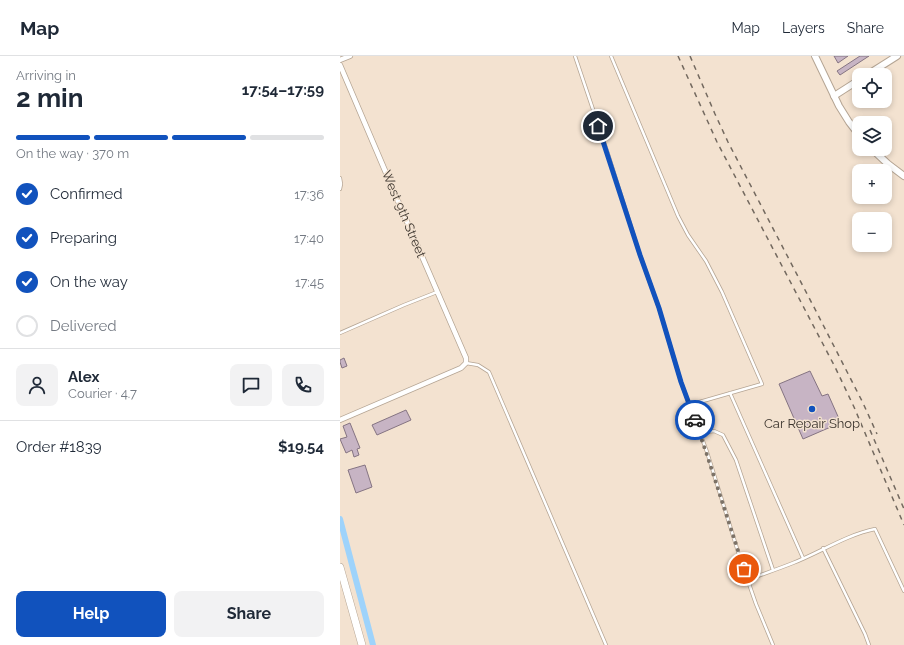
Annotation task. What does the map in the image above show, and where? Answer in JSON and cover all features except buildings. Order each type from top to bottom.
[{"type":"main road","points":[[340,567],[362,645]]},
{"type":"street","points":[[340,60],[350,56]]},
{"type":"street","points":[[815,56],[834,96],[852,125]]},
{"type":"street","points":[[878,68],[894,57]]},
{"type":"street","name":"West 9th Street","points":[[340,65],[466,358],[466,363]]},
{"type":"street","points":[[834,96],[852,84]]},
{"type":"street","points":[[879,156],[904,176]]},
{"type":"street","points":[[340,420],[461,368],[466,363]]},
{"type":"lane","points":[[575,56],[640,255],[659,308],[681,382],[700,433],[747,580],[773,645]]},
{"type":"lane","points":[[611,56],[678,216],[688,235],[706,261],[722,292],[762,384],[689,405]]},
{"type":"lane","points":[[340,178],[340,190]]},
{"type":"lane","points":[[340,333],[438,292]]},
{"type":"lane","points":[[466,363],[478,365],[489,372],[606,645]]},
{"type":"lane","points":[[730,393],[803,558]]},
{"type":"lane","points":[[700,433],[714,430],[723,435],[736,460],[773,570]]},
{"type":"lane","points":[[747,580],[793,563],[823,548],[875,529],[904,591]]},
{"type":"lane","points":[[823,548],[869,645]]},
{"type":"waterway","points":[[340,519],[373,645]]},
{"type":"railway","points":[[678,56],[717,142],[835,367],[854,407],[904,525]]},
{"type":"railway","points":[[690,56],[728,142],[863,403],[877,434]]},
{"type":"railway","points":[[870,430],[904,509]]},
{"type":"way so far","points":[[695,420],[744,569]]},
{"type":"place","name":"Car Repair Shop","points":[[812,409]]},
{"type":"route","points":[[598,126],[659,308],[681,382],[695,420]]}]
